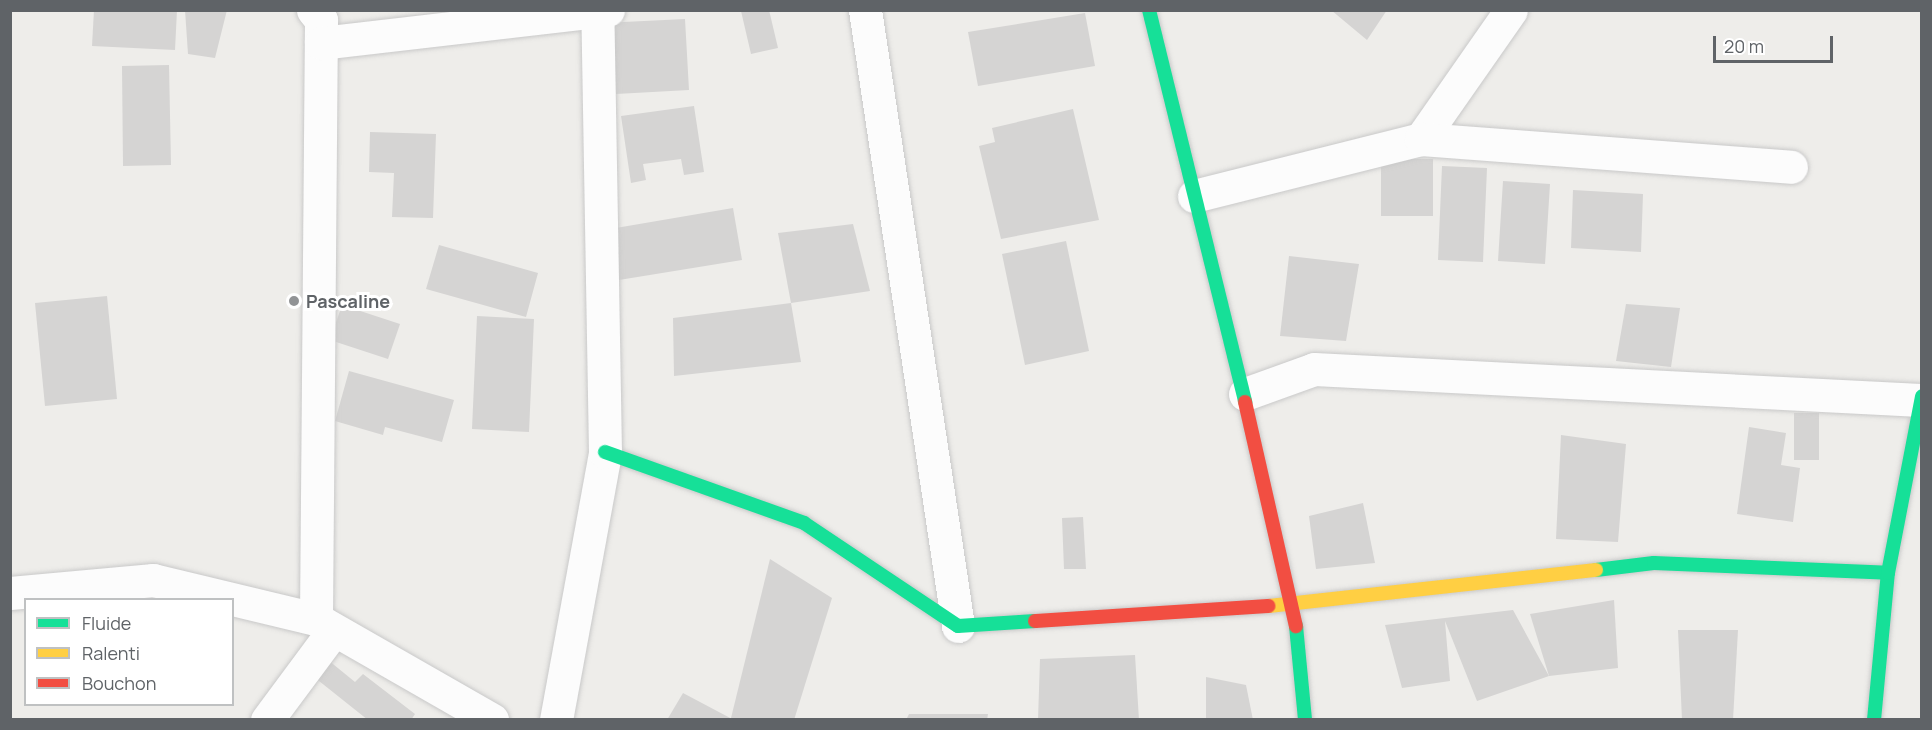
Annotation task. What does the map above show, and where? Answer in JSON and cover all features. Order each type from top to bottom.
[{"type":"street","points":[[267,720],[324,625],[321,20],[313,10]]},
{"type":"street","points":[[865,10],[958,626]]},
{"type":"street","points":[[1149,10],[1245,394],[1294,604],[1305,720]]},
{"type":"street","points":[[1421,140],[1511,10]]},
{"type":"street","points":[[321,43],[603,11],[605,452],[556,720]]},
{"type":"street","points":[[1194,196],[1421,140],[1791,167]]},
{"type":"street","points":[[1245,394],[1314,369],[1921,398],[1888,573],[1874,720]]},
{"type":"street","points":[[605,452],[804,523],[958,626],[1294,604],[1654,563],[1888,573]]},
{"type":"street","points":[[10,593],[153,580],[221,598]]},
{"type":"street","points":[[234,601],[324,625],[492,720]]},
{"type":"building","points":[[94,10],[177,10],[175,50],[92,46]]},
{"type":"building","points":[[185,10],[227,10],[215,58],[188,54]]},
{"type":"building","points":[[769,10],[778,48],[751,54],[741,11]]},
{"type":"building","points":[[1331,10],[1387,10],[1367,40]]},
{"type":"building","points":[[1085,13],[1095,66],[978,86],[968,32]]},
{"type":"building","points":[[685,19],[689,90],[616,94],[613,43],[603,23]]},
{"type":"building","points":[[169,65],[171,165],[123,166],[122,66]]},
{"type":"building","points":[[694,106],[704,172],[684,175],[681,159],[643,164],[646,180],[631,183],[621,116]]},
{"type":"building","points":[[1073,109],[1099,220],[1001,239],[979,146],[995,142],[992,128]]},
{"type":"building","points":[[370,132],[436,134],[433,218],[392,217],[394,173],[369,172]]},
{"type":"building","points":[[1381,159],[1433,159],[1433,216],[1381,216]]},
{"type":"building","points":[[1442,166],[1487,168],[1483,262],[1438,260]]},
{"type":"building","points":[[1503,181],[1550,184],[1545,264],[1498,261]]},
{"type":"building","points":[[1573,190],[1643,194],[1641,252],[1571,248]]},
{"type":"building","points":[[733,208],[742,260],[619,280],[610,229]]},
{"type":"building","points":[[853,224],[870,291],[791,303],[778,233]]},
{"type":"building","points":[[1066,241],[1089,351],[1025,365],[1002,254]]},
{"type":"building","points":[[439,245],[538,273],[526,317],[426,289]]},
{"type":"building","points":[[1289,256],[1359,264],[1346,341],[1280,336]]},
{"type":"building","points":[[107,296],[117,399],[45,406],[35,303]]},
{"type":"building","points":[[791,303],[801,362],[674,376],[673,318]]},
{"type":"building","points":[[1626,304],[1680,308],[1671,367],[1616,361]]},
{"type":"building","points":[[342,305],[400,324],[388,359],[330,340]]},
{"type":"building","points":[[477,316],[534,319],[529,432],[472,429]]},
{"type":"building","points":[[349,371],[454,400],[442,442],[385,427],[383,435],[335,421]]},
{"type":"building","points":[[1794,413],[1819,413],[1819,460],[1794,460]]},
{"type":"building","points":[[1749,427],[1786,433],[1781,465],[1800,468],[1793,522],[1737,514]]},
{"type":"building","points":[[1561,435],[1626,444],[1618,542],[1556,539]]},
{"type":"building","points":[[1363,503],[1375,563],[1316,569],[1309,516]]},
{"type":"building","points":[[1083,517],[1086,569],[1064,569],[1062,518]]},
{"type":"building","points":[[770,559],[832,598],[794,720],[736,720],[731,718]]},
{"type":"building","points":[[1614,600],[1618,668],[1549,676],[1530,614]]},
{"type":"building","points":[[1513,610],[1549,676],[1477,701],[1445,621],[1450,681],[1402,688],[1385,625]]},
{"type":"building","points":[[1678,630],[1738,630],[1733,720],[1682,720]]},
{"type":"building","points":[[1135,655],[1139,720],[1038,720],[1040,659]]},
{"type":"building","points":[[328,660],[355,682],[363,674],[415,714],[411,720],[368,720],[314,677]]},
{"type":"building","points":[[1206,677],[1246,685],[1253,720],[1206,720]]},
{"type":"building","points":[[683,693],[734,720],[667,720]]},
{"type":"building","points":[[909,714],[988,714],[987,720],[906,720]]},
{"type":"traffic: fast","points":[[1149,10],[1245,402]]},
{"type":"traffic: fast","points":[[1874,720],[1888,573],[1922,396]]},
{"type":"traffic: fast","points":[[605,452],[804,523],[958,626],[1035,621]]},
{"type":"traffic: fast","points":[[1596,570],[1654,563],[1888,573]]},
{"type":"traffic: fast","points":[[1296,626],[1305,720]]},
{"type":"traffic: slow","points":[[1269,606],[1596,570]]},
{"type":"traffic: jam","points":[[1245,402],[1296,626]]},
{"type":"traffic: jam","points":[[1035,621],[1269,606]]},
{"type":"place","name":"Pascaline","points":[[294,301]]}]
